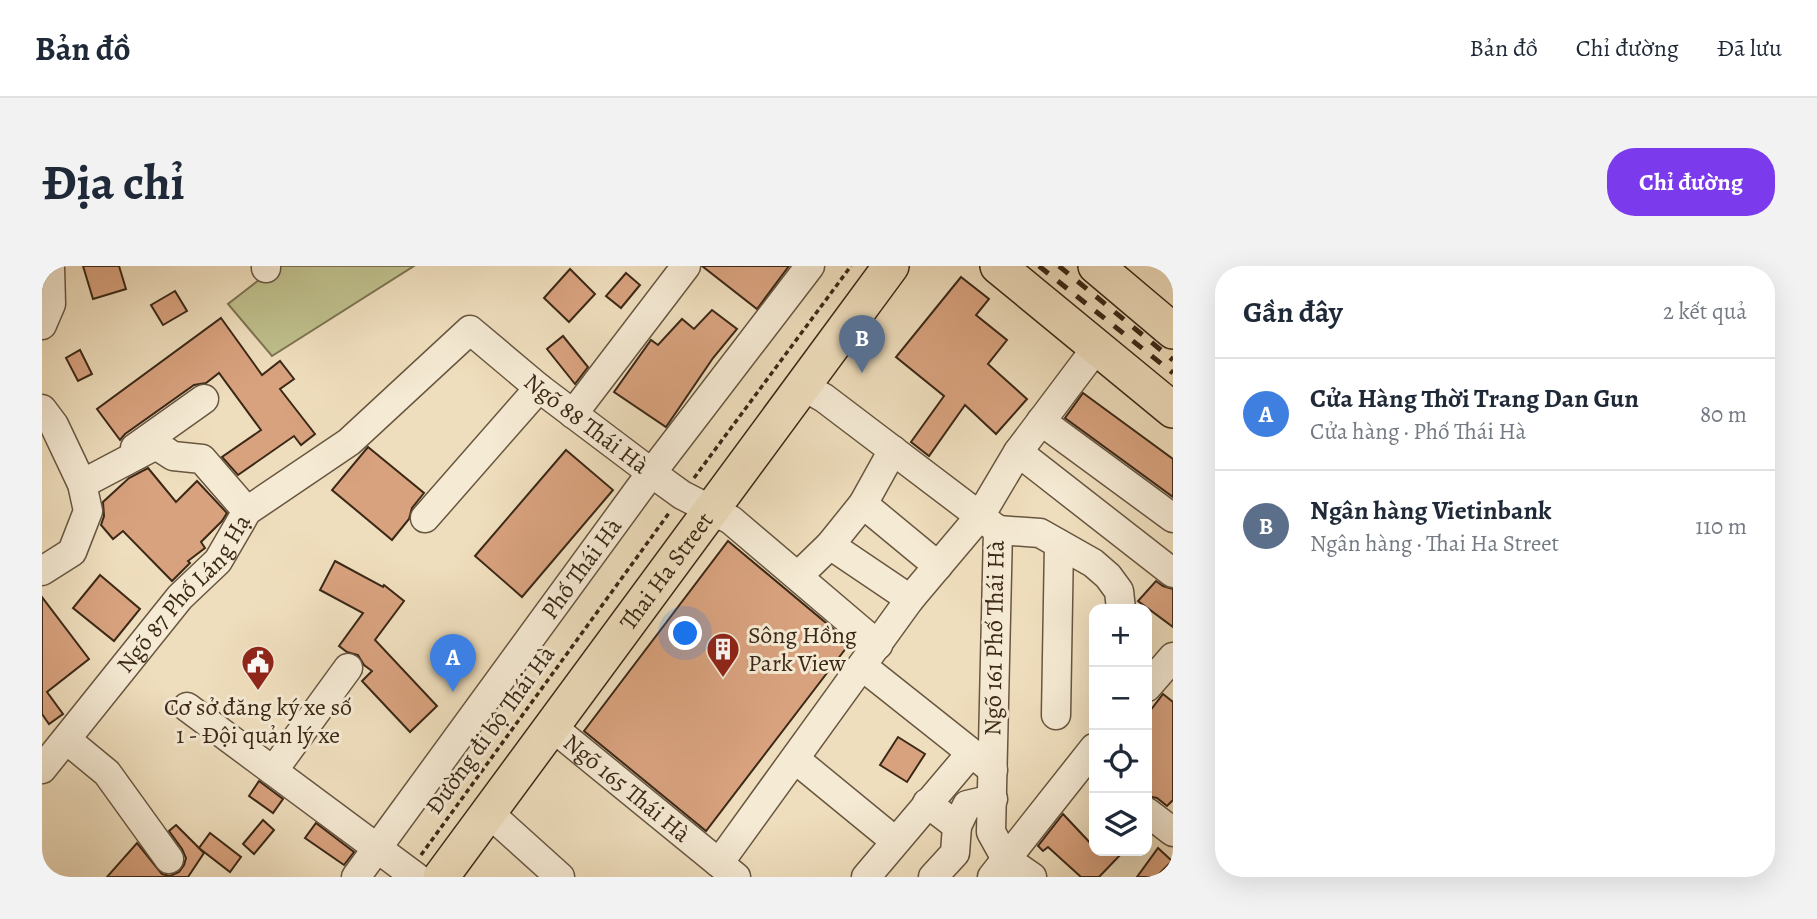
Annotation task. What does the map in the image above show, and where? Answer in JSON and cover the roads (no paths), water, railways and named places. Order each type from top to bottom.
[{"type":"main road","name":"Thai Ha Street","points":[[422,875],[489,813],[551,726],[696,502],[801,385],[891,266]]},
{"type":"main road","points":[[998,266],[1172,407]]},
{"type":"main road","points":[[1096,266],[1173,331]]},
{"type":"street","points":[[42,325],[51,304],[50,266]]},
{"type":"street","points":[[573,414],[686,266]]},
{"type":"street","name":"Phố Thái Hà","points":[[356,877],[810,266]]},
{"type":"street","name":"Ngõ 88 Thái Hà","points":[[470,330],[573,414],[653,474],[696,502],[731,520],[798,576],[870,655],[982,762]]},
{"type":"street","name":"Ngõ 87 Phố Láng Hạ","points":[[42,769],[180,597],[218,561],[247,511],[349,442],[470,330]]},
{"type":"street","points":[[727,870],[795,759],[910,599],[938,566],[989,523],[1018,452],[1097,347]]},
{"type":"street","name":"Ngõ 161 Phố Thái Hà","points":[[801,385],[824,398],[989,523],[982,762],[993,799],[991,832],[999,868]]},
{"type":"street","points":[[425,518],[539,388]]},
{"type":"street","points":[[79,477],[125,455],[204,399]]},
{"type":"street","points":[[42,409],[54,425],[79,477],[88,511],[72,552],[42,571]]},
{"type":"street","points":[[1041,421],[1173,518]]},
{"type":"street","points":[[79,477],[156,445],[173,456],[202,459],[247,511]]},
{"type":"street","points":[[798,576],[830,545],[863,505],[893,450]]},
{"type":"street","points":[[1018,452],[1173,573]]},
{"type":"street","points":[[863,505],[938,566]]},
{"type":"street","points":[[989,523],[1040,533],[1093,563],[1108,576],[1119,591],[1120,604]]},
{"type":"street","points":[[1056,715],[1059,544]]},
{"type":"street","points":[[830,545],[910,599]]},
{"type":"street","points":[[1152,681],[1173,657]]},
{"type":"street","points":[[272,771],[348,668]]},
{"type":"street","points":[[187,707],[377,848],[422,875]]},
{"type":"street","name":"Ngõ 165 Thái Hà","points":[[551,726],[727,870]]},
{"type":"street","points":[[67,740],[107,773],[169,859]]},
{"type":"street","points":[[795,759],[895,841]]},
{"type":"street","points":[[866,877],[927,803],[982,762]]},
{"type":"street","points":[[1032,877],[999,868],[1089,762]]},
{"type":"street","points":[[933,877],[955,853],[957,826],[967,805],[993,799]]},
{"type":"street","points":[[927,803],[957,826]]},
{"type":"street","points":[[489,813],[560,877]]},
{"type":"street","points":[[1152,816],[1173,832]]},
{"type":"railway","points":[[1039,266],[1173,373]]},
{"type":"railway","points":[[1059,266],[1173,360]]},
{"type":"place","name":"Ngân hàng Vietinbank","points":[[862,373]]},
{"type":"place","name":"Sông Hồng Park View","points":[[723,679]]},
{"type":"place","name":"Cơ sở đăng ký xe số 1 - Đội quản lý xe","points":[[258,692]]},
{"type":"place","name":"Cửa Hàng Thời Trang Dan Gun","points":[[453,692]]}]
